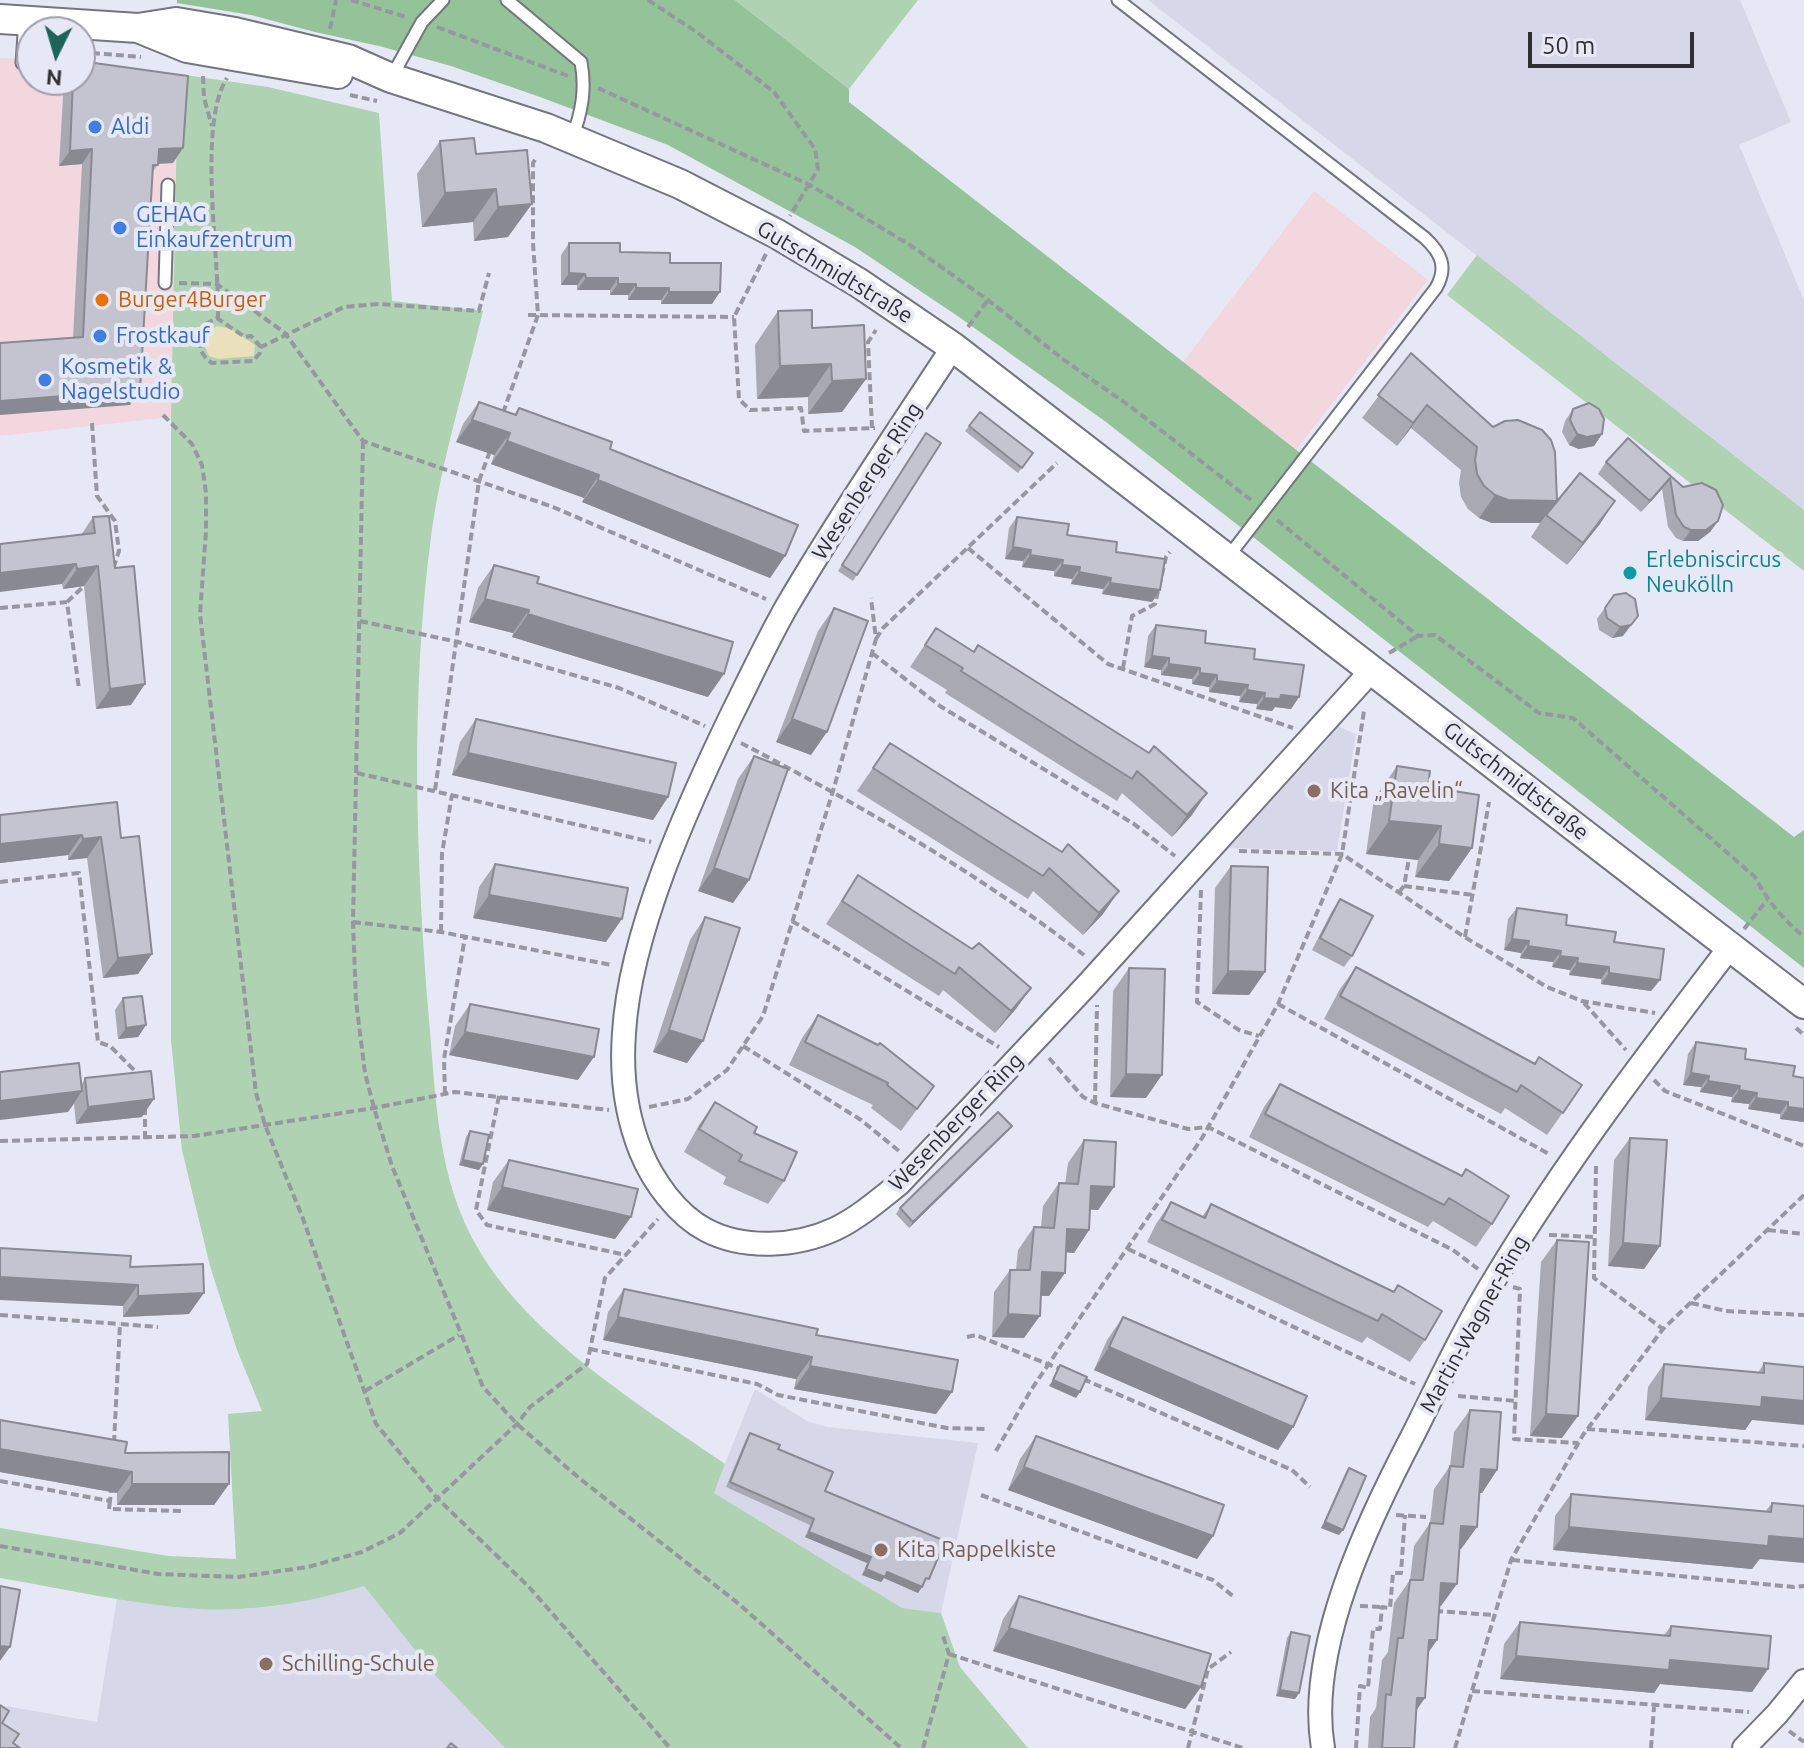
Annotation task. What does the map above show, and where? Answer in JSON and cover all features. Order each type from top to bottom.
[{"type":"street","name":"Gutschmidtstraße","points":[[12,19],[138,28],[176,22],[235,32],[348,59],[391,78],[572,138],[680,184],[765,246],[859,283],[953,347],[1804,1004]]},
{"type":"street","name":"Wesenberger Ring","points":[[953,347],[786,608],[723,734],[673,847],[634,970],[624,1033],[624,1082],[629,1111],[646,1165],[672,1201],[704,1229],[724,1238],[776,1244],[834,1229],[877,1201],[917,1164],[1086,986],[1372,670]]},
{"type":"street","name":"Martin-Wagner-Ring","points":[[1323,1748],[1321,1717],[1327,1653],[1341,1601],[1377,1507],[1434,1393],[1493,1281],[1523,1233],[1597,1124],[1730,947]]},
{"type":"street","points":[[1744,1748],[1804,1681]]},
{"type":"lane","points":[[391,78],[422,22],[443,0]]},
{"type":"lane","points":[[507,0],[581,62],[585,82],[580,117],[572,138]]},
{"type":"lane","points":[[1118,0],[1425,238],[1442,259],[1442,274],[1436,288],[1228,558]]},
{"type":"lane","points":[[165,283],[168,185]]},
{"type":"path","points":[[328,39],[336,0]]},
{"type":"path","points":[[351,0],[422,22],[585,82],[810,185],[910,245],[988,300],[1264,510],[1418,636]]},
{"type":"path","points":[[648,0],[698,33],[774,92],[815,149],[818,169],[810,185],[765,246],[734,317],[739,399],[750,410],[801,408],[804,431],[901,427]]},
{"type":"path","points":[[217,318],[213,129],[221,86],[228,72]]},
{"type":"path","points":[[203,73],[204,98],[213,129]]},
{"type":"path","points":[[499,426],[538,315],[533,243],[533,163],[536,158]]},
{"type":"path","points":[[765,246],[777,262]]},
{"type":"path","points":[[261,347],[344,307],[378,304],[479,311],[489,273]]},
{"type":"path","points":[[165,283],[217,284],[285,333],[363,441],[553,507],[786,608]]},
{"type":"path","points":[[953,347],[988,300]]},
{"type":"path","points":[[528,315],[734,317]]},
{"type":"path","points":[[217,318],[206,324],[203,330],[199,345],[205,359],[219,364],[253,361],[261,347]]},
{"type":"path","points":[[217,318],[245,337],[251,336],[261,347]]},
{"type":"path","points":[[872,428],[868,342],[876,330]]},
{"type":"path","points":[[163,415],[192,444],[202,465],[206,493],[200,614],[256,1093],[265,1125],[302,1216],[376,1424],[437,1498],[529,1587],[670,1748]]},
{"type":"path","points":[[92,423],[97,496],[115,521],[119,551],[112,573]]},
{"type":"path","points":[[435,790],[479,481],[494,440]]},
{"type":"path","points":[[363,441],[353,922],[356,1001],[365,1073],[374,1108],[392,1166],[459,1335],[483,1387],[517,1424],[579,1478],[739,1604],[901,1748]]},
{"type":"path","points":[[1056,456],[1068,465]]},
{"type":"path","points":[[0,1141],[194,1136],[455,1092],[629,1111],[688,1099],[727,1070],[763,1016],[833,791],[876,639],[883,628],[1057,463]]},
{"type":"path","points":[[968,548],[1108,664],[1313,735]]},
{"type":"path","points":[[1123,669],[1132,616],[1155,604],[1166,557],[1170,552]]},
{"type":"path","points":[[0,608],[67,602],[84,586]]},
{"type":"path","points":[[871,598],[876,639]]},
{"type":"path","points":[[67,602],[79,689]]},
{"type":"path","points":[[360,621],[455,641],[619,688],[723,734],[833,791],[1032,915],[1102,968]]},
{"type":"path","points":[[1372,670],[1388,654],[1418,636],[1435,635],[1539,713],[1573,718],[1755,877],[1767,900],[1804,937]]},
{"type":"path","points":[[872,653],[940,706],[1134,824],[1192,869],[1201,883],[1197,1002],[1239,1030],[1260,1036]]},
{"type":"path","points":[[996,1451],[1024,1401],[1208,1127],[1278,1004],[1342,854],[1365,705]]},
{"type":"path","points":[[357,773],[673,847]]},
{"type":"path","points":[[441,932],[442,853],[452,794]]},
{"type":"path","points":[[1465,937],[1489,802]]},
{"type":"path","points":[[1216,842],[1225,851],[1342,854],[1465,937],[1547,987],[1582,1001],[1677,1017]]},
{"type":"path","points":[[1399,892],[1404,886],[1410,851]]},
{"type":"path","points":[[0,882],[79,873],[98,1042],[110,1046],[139,1076]]},
{"type":"path","points":[[1404,886],[1473,895]]},
{"type":"path","points":[[1730,947],[1767,900]]},
{"type":"path","points":[[792,921],[1018,1058]]},
{"type":"path","points":[[353,922],[441,932],[634,970]]},
{"type":"path","points":[[445,1094],[444,1059],[465,937]]},
{"type":"path","points":[[1086,986],[1097,996],[1095,1103]]},
{"type":"path","points":[[1582,1001],[1665,1091],[1804,1146]]},
{"type":"path","points":[[1278,1004],[1569,1165]]},
{"type":"path","points":[[1034,1041],[1083,1097],[1188,1129],[1208,1127],[1453,1250],[1493,1281],[1520,1289],[1514,1439],[1578,1443]]},
{"type":"path","points":[[743,1046],[861,1120],[917,1164]]},
{"type":"path","points":[[499,1096],[476,1210],[487,1225],[626,1255]]},
{"type":"path","points":[[145,1099],[145,1139]]},
{"type":"path","points":[[1597,1124],[1594,1278],[1663,1329]]},
{"type":"path","points":[[1455,1748],[1511,1560],[1578,1443],[1663,1329],[1804,1195]]},
{"type":"path","points":[[0,1546],[158,1574],[238,1577],[308,1567],[362,1552],[400,1533],[517,1424],[530,1407],[587,1364],[605,1278],[672,1201]]},
{"type":"path","points":[[1768,1230],[1804,1234]]},
{"type":"path","points":[[1523,1233],[1595,1237]]},
{"type":"path","points":[[1128,1249],[1434,1393],[1516,1401]]},
{"type":"path","points":[[1690,1303],[1726,1311],[1804,1315]]},
{"type":"path","points":[[0,1315],[158,1327]]},
{"type":"path","points":[[114,1443],[120,1324]]},
{"type":"path","points":[[364,1391],[459,1335]]},
{"type":"path","points":[[967,1337],[976,1335],[1063,1371]]},
{"type":"path","points":[[590,1349],[757,1384],[778,1395],[947,1428],[986,1429]]},
{"type":"path","points":[[1077,1377],[1292,1470],[1310,1487]]},
{"type":"path","points":[[1587,1429],[1804,1446]]},
{"type":"path","points":[[0,1481],[110,1501]]},
{"type":"path","points":[[111,1490],[109,1509],[181,1511]]},
{"type":"path","points":[[981,1495],[1213,1580],[1234,1597]]},
{"type":"path","points":[[1377,1507],[1391,1514],[1426,1517]]},
{"type":"path","points":[[1356,1748],[1360,1686],[1368,1688],[1373,1629],[1380,1629],[1382,1607],[1392,1608],[1393,1573],[1401,1573],[1405,1515]]},
{"type":"path","points":[[1511,1560],[1804,1586]]},
{"type":"path","points":[[1425,1611],[1495,1615]]},
{"type":"path","points":[[923,1748],[949,1654],[943,1636]]},
{"type":"path","points":[[1188,1748],[1208,1669],[1231,1652]]},
{"type":"path","points":[[949,1654],[1243,1748]]},
{"type":"path","points":[[1472,1691],[1777,1714],[1790,1733],[1804,1742]]},
{"type":"path","points":[[1651,1748],[1654,1706]]},
{"type":"shaded area","points":[[1148,0],[1740,0],[1791,122],[1739,145],[1804,300],[1804,510]]},
{"type":"shaded area","points":[[0,58],[16,58],[16,96],[96,96],[96,65],[178,74],[171,417],[0,436]]},
{"type":"shaded area","points":[[1314,191],[1428,280],[1296,450],[1183,362]]},
{"type":"shaded area","name":"Kita „Ravelin“","points":[[1339,727],[1356,734],[1337,851],[1229,848]]},
{"type":"shaded area","name":"Kita Rappelkiste","points":[[755,1389],[809,1422],[828,1427],[978,1443],[941,1613],[902,1608],[713,1493]]},
{"type":"shaded area","name":"Schilling-Schule","points":[[364,1586],[434,1674],[505,1748],[0,1748],[0,1705],[97,1722],[117,1598],[201,1609],[242,1609],[276,1606]]},
{"type":"green space","points":[[177,0],[735,0],[849,89],[849,102],[1794,837],[1804,830],[1804,968],[1106,422],[855,247],[668,145],[540,97],[451,66],[379,46],[251,15],[177,3]]},
{"type":"green space","points":[[735,0],[918,0],[849,89]]},
{"type":"green space","points":[[178,74],[268,87],[379,113],[392,301],[483,311],[435,509],[424,597],[418,718],[418,839],[434,1079],[447,1167],[465,1224],[501,1282],[527,1313],[590,1369],[725,1464],[714,1493],[902,1608],[941,1613],[960,1667],[1028,1748],[505,1748],[434,1674],[364,1586],[283,1605],[221,1610],[150,1604],[0,1578],[0,1528],[168,1556],[236,1559],[228,1414],[262,1411],[237,1350],[210,1266],[182,1150],[171,1040],[171,417]]},
{"type":"green space","points":[[1477,255],[1804,510],[1804,571],[1447,295]]},
{"type":"sand","points":[[218,326],[231,329],[255,345],[254,356],[218,359],[209,356],[204,345],[208,330]]},
{"type":"building","name":"GEHAG Einkaufzentrum","points":[[96,63],[188,76],[183,148],[159,149],[158,165],[153,165],[140,390],[0,401],[0,343],[83,337],[92,149],[70,151],[72,96],[96,96]]},
{"type":"building","points":[[474,138],[476,154],[527,150],[532,204],[498,207],[496,189],[445,193],[440,141]]},
{"type":"building","points":[[569,243],[620,243],[620,252],[670,253],[670,263],[721,263],[720,292],[669,292],[669,288],[636,288],[636,284],[618,284],[618,278],[586,278],[585,274],[569,273]]},
{"type":"building","points":[[812,310],[812,328],[864,325],[866,379],[832,381],[831,364],[780,366],[778,311]]},
{"type":"building","points":[[1411,353],[1493,427],[1505,421],[1518,420],[1542,430],[1551,440],[1555,452],[1557,501],[1508,500],[1495,495],[1484,486],[1477,474],[1477,447],[1427,405],[1413,423],[1378,395]]},
{"type":"building","points":[[479,402],[516,415],[519,408],[612,442],[610,449],[798,525],[785,556],[598,480],[599,475],[507,441],[510,433],[472,420]]},
{"type":"building","points":[[1589,403],[1599,409],[1604,419],[1602,434],[1587,437],[1577,434],[1570,420],[1573,409]]},
{"type":"building","points":[[980,412],[1033,453],[1022,468],[969,426]]},
{"type":"building","points":[[926,433],[941,443],[857,575],[842,565]]},
{"type":"building","points":[[1628,438],[1683,487],[1702,483],[1716,490],[1723,505],[1718,521],[1706,530],[1684,527],[1676,515],[1670,478],[1650,501],[1606,462]]},
{"type":"building","points":[[1580,473],[1615,501],[1583,543],[1546,515]]},
{"type":"building","points":[[109,516],[115,568],[134,566],[145,684],[110,689],[98,566],[77,569],[76,564],[0,573],[0,544],[95,533],[93,517]]},
{"type":"building","points":[[1017,517],[1069,524],[1067,535],[1117,542],[1116,552],[1165,559],[1160,590],[1110,583],[1111,578],[1079,572],[1080,567],[1062,565],[1063,560],[1030,555],[1031,550],[1013,547]]},
{"type":"building","points":[[494,565],[539,577],[537,583],[733,642],[724,674],[528,614],[529,610],[485,599]]},
{"type":"building","points":[[1626,593],[1635,599],[1638,616],[1631,625],[1620,627],[1607,618],[1605,608],[1614,595]]},
{"type":"building","points":[[834,608],[868,621],[827,732],[792,719]]},
{"type":"building","points":[[1156,625],[1206,631],[1205,643],[1255,649],[1254,659],[1304,665],[1299,697],[1281,695],[1280,699],[1264,698],[1265,693],[1247,690],[1248,685],[1217,681],[1217,675],[1200,673],[1200,668],[1169,664],[1169,658],[1152,656]]},
{"type":"building","points":[[936,628],[974,652],[978,645],[1149,753],[1154,746],[1207,793],[1187,815],[1137,771],[1132,779],[925,645]]},
{"type":"building","points":[[476,719],[676,763],[668,797],[468,753]]},
{"type":"building","points":[[890,743],[1062,852],[1068,844],[1119,891],[1099,913],[1049,868],[1043,876],[873,768]]},
{"type":"building","points":[[754,756],[788,769],[749,880],[714,868]]},
{"type":"building","points":[[1397,766],[1430,771],[1428,787],[1479,795],[1472,848],[1439,844],[1441,826],[1389,821]]},
{"type":"building","points":[[117,802],[121,838],[139,836],[152,954],[118,958],[101,837],[83,839],[82,835],[0,844],[0,815]]},
{"type":"building","points":[[495,864],[628,888],[622,919],[489,895]]},
{"type":"building","points":[[1231,866],[1268,867],[1265,972],[1228,971]]},
{"type":"building","points":[[858,875],[972,949],[979,943],[1031,988],[1011,1011],[959,967],[955,974],[842,901]]},
{"type":"building","points":[[1340,899],[1373,916],[1352,956],[1320,938]]},
{"type":"building","points":[[1517,908],[1567,915],[1566,925],[1616,932],[1614,942],[1664,949],[1660,980],[1609,973],[1609,967],[1577,963],[1578,958],[1560,956],[1561,951],[1528,946],[1529,941],[1512,939]]},
{"type":"building","points":[[705,917],[740,928],[703,1041],[669,1030]]},
{"type":"building","points":[[1356,967],[1535,1064],[1539,1057],[1582,1085],[1563,1113],[1521,1085],[1517,1092],[1340,996]]},
{"type":"building","points":[[1129,968],[1165,969],[1162,1075],[1126,1074]]},
{"type":"building","points":[[142,996],[146,1025],[126,1028],[123,998]]},
{"type":"building","points":[[470,1004],[599,1029],[594,1057],[465,1032]]},
{"type":"building","points":[[818,1015],[878,1045],[880,1043],[934,1086],[917,1109],[888,1083],[805,1042]]},
{"type":"building","points":[[1696,1042],[1746,1049],[1745,1059],[1795,1066],[1793,1076],[1804,1078],[1804,1109],[1788,1107],[1788,1102],[1756,1098],[1757,1093],[1739,1090],[1740,1086],[1708,1081],[1709,1076],[1691,1073]]},
{"type":"building","points":[[79,1063],[82,1091],[0,1101],[0,1072]]},
{"type":"building","points":[[151,1071],[154,1099],[88,1107],[85,1078]]},
{"type":"building","points":[[1280,1084],[1462,1176],[1466,1169],[1509,1196],[1492,1224],[1449,1198],[1444,1205],[1265,1114]]},
{"type":"building","points":[[715,1102],[757,1127],[754,1133],[797,1152],[784,1181],[739,1161],[742,1155],[699,1129]]},
{"type":"building","points":[[998,1112],[1012,1126],[913,1222],[900,1208]]},
{"type":"building","points":[[470,1131],[489,1135],[483,1164],[463,1160]]},
{"type":"building","points":[[1630,1138],[1667,1140],[1660,1246],[1623,1243]]},
{"type":"building","points":[[1084,1140],[1116,1142],[1114,1187],[1091,1186],[1089,1230],[1067,1229],[1065,1273],[1042,1272],[1040,1316],[1008,1314],[1010,1270],[1030,1270],[1034,1227],[1054,1228],[1059,1183],[1078,1184]]},
{"type":"building","points":[[509,1160],[638,1189],[631,1217],[502,1187]]},
{"type":"building","points":[[1171,1202],[1205,1218],[1211,1204],[1394,1292],[1398,1285],[1442,1311],[1425,1340],[1382,1314],[1378,1321],[1162,1220]]},
{"type":"building","points":[[1557,1240],[1589,1242],[1578,1416],[1546,1414]]},
{"type":"building","points":[[0,1248],[131,1256],[130,1267],[203,1264],[204,1293],[138,1296],[138,1285],[0,1277]]},
{"type":"building","points":[[624,1289],[818,1329],[816,1335],[958,1360],[952,1392],[810,1366],[812,1357],[618,1317]]},
{"type":"building","points":[[1123,1317],[1307,1396],[1293,1427],[1109,1347]]},
{"type":"building","points":[[1764,1363],[1804,1367],[1804,1401],[1762,1397],[1761,1407],[1661,1398],[1664,1364],[1764,1373]]},
{"type":"building","points":[[1060,1365],[1087,1377],[1080,1392],[1053,1380]]},
{"type":"building","points":[[1470,1410],[1501,1412],[1497,1470],[1481,1469],[1477,1527],[1461,1526],[1457,1584],[1441,1583],[1437,1640],[1429,1640],[1425,1698],[1417,1698],[1414,1748],[1382,1748],[1386,1694],[1391,1695],[1398,1638],[1403,1638],[1410,1580],[1423,1580],[1430,1523],[1443,1524],[1450,1466],[1463,1467]]},
{"type":"building","points":[[0,1420],[127,1442],[125,1453],[229,1452],[229,1484],[132,1484],[132,1472],[0,1449]]},
{"type":"building","points":[[750,1433],[780,1445],[778,1449],[833,1472],[825,1491],[945,1541],[929,1579],[926,1578],[922,1587],[887,1572],[885,1577],[866,1569],[871,1557],[809,1532],[814,1519],[730,1482]]},
{"type":"building","points":[[1036,1436],[1224,1505],[1213,1536],[1024,1467]]},
{"type":"building","points":[[1349,1468],[1366,1476],[1343,1530],[1325,1522]]},
{"type":"building","points":[[1571,1494],[1771,1512],[1772,1503],[1804,1506],[1804,1539],[1769,1536],[1768,1546],[1569,1527]]},
{"type":"building","points":[[0,1586],[20,1590],[10,1647],[0,1646]]},
{"type":"building","points":[[1019,1596],[1211,1654],[1201,1687],[1009,1628]]},
{"type":"building","points":[[1520,1622],[1670,1636],[1671,1626],[1771,1636],[1768,1669],[1670,1660],[1669,1670],[1516,1656]]},
{"type":"building","points":[[1291,1632],[1310,1636],[1299,1693],[1280,1690]]},
{"type":"building","points":[[0,1705],[9,1711],[2,1723],[19,1734],[13,1743],[20,1748],[0,1748]]},
{"type":"place","name":"Aldi","points":[[95,127]]},
{"type":"place","name":"GEHAG Einkaufzentrum","points":[[120,228]]},
{"type":"place","name":"Burger4Burger","points":[[102,300]]},
{"type":"place","name":"Frostkauf","points":[[100,336]]},
{"type":"place","name":"Kosmetik & Nagelstudio","points":[[45,380]]},
{"type":"place","name":"Erlebniscircus Neukölln","points":[[1630,573]]},
{"type":"place","name":"Kita „Ravelin“","points":[[1314,791]]},
{"type":"place","name":"Kita Rappelkiste","points":[[881,1550]]},
{"type":"place","name":"Schilling-Schule","points":[[266,1664]]}]
